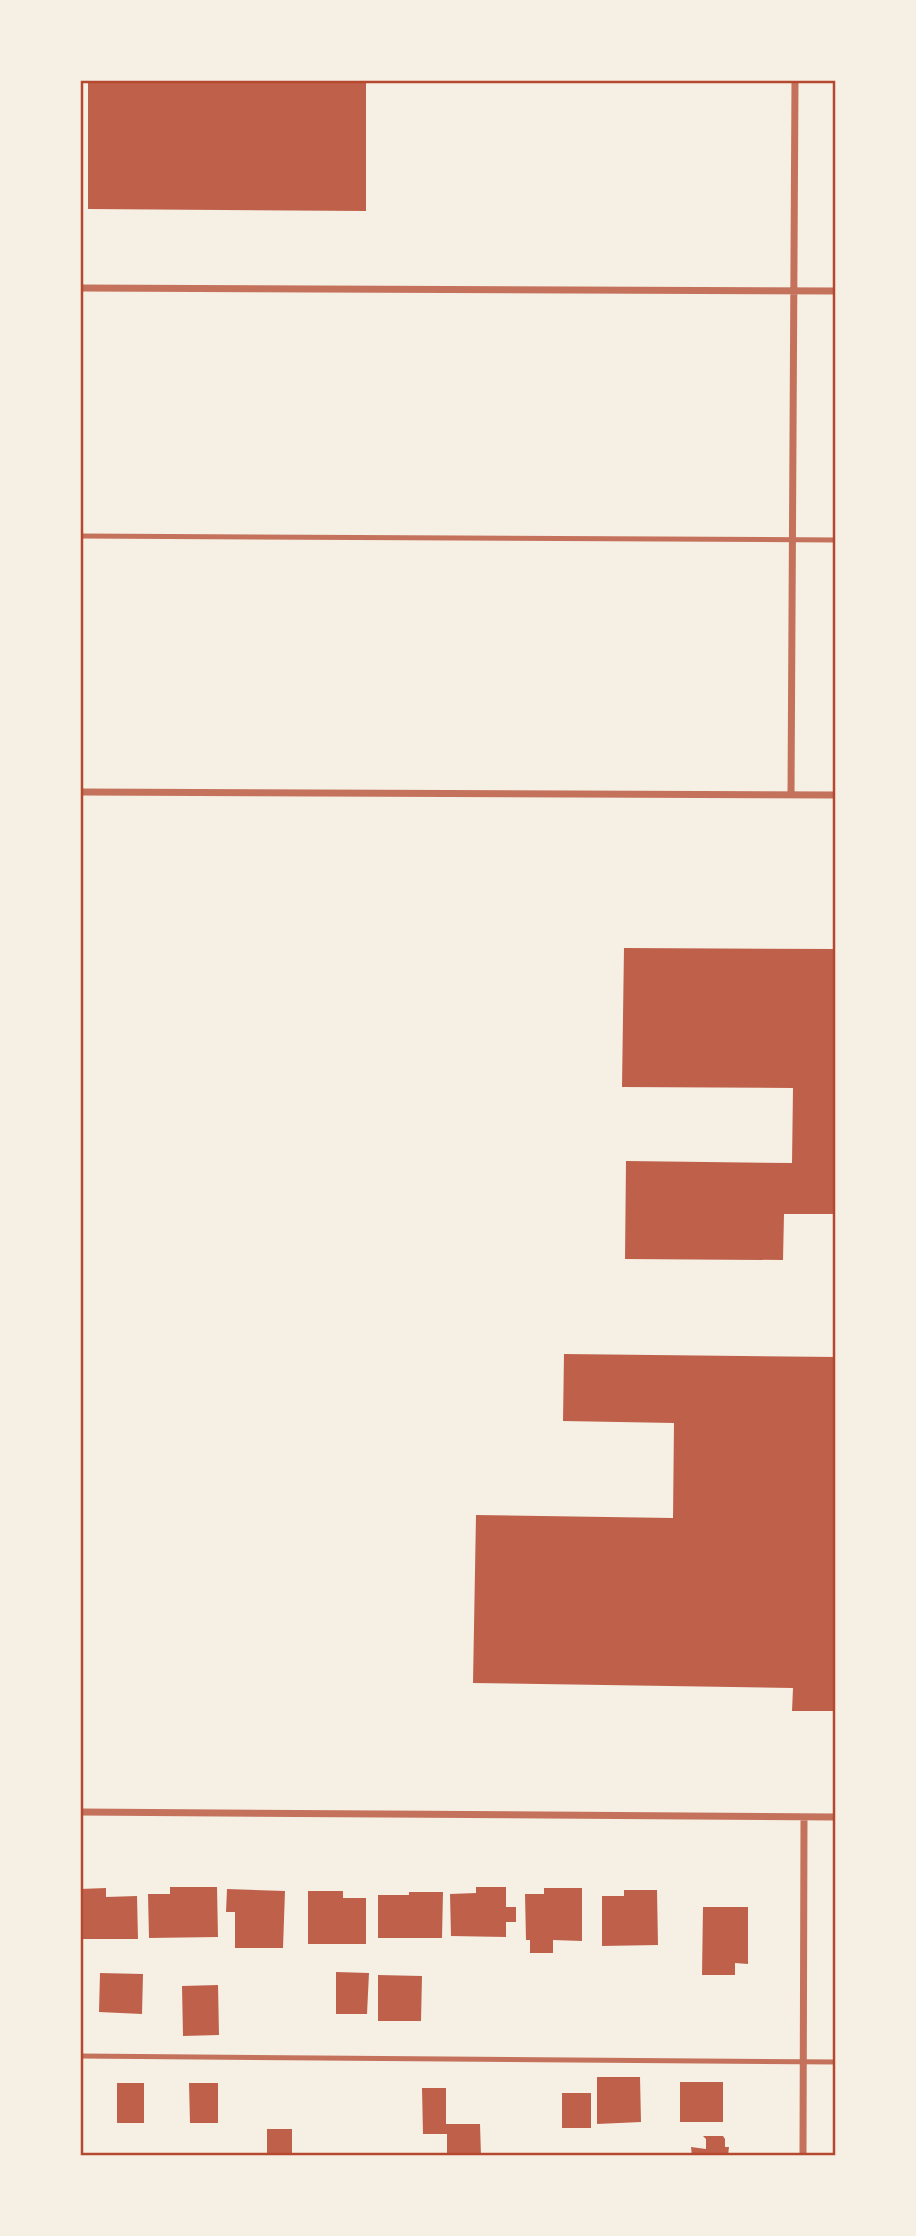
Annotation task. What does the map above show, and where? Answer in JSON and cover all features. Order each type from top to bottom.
[{"type":"street","points":[[792,795],[795,80]]},
{"type":"street","points":[[80,288],[835,291]]},
{"type":"street","points":[[80,792],[835,795]]},
{"type":"street","points":[[80,1812],[835,1817]]},
{"type":"street","points":[[803,2155],[804,1817]]},
{"type":"lane","points":[[80,536],[835,540]]},
{"type":"lane","points":[[80,2056],[835,2062]]},
{"type":"building","points":[[88,80],[366,80],[366,211],[88,209]]},
{"type":"building","points":[[624,948],[836,949],[836,1214],[784,1214],[783,1260],[625,1259],[626,1161],[792,1163],[793,1088],[622,1087]]},
{"type":"building","points":[[564,1354],[836,1357],[836,1711],[792,1711],[793,1688],[473,1683],[476,1515],[673,1518],[674,1423],[563,1421]]},
{"type":"building","points":[[170,1887],[217,1887],[218,1937],[149,1938],[148,1894],[170,1894]]},
{"type":"building","points":[[476,1887],[506,1887],[506,1907],[516,1907],[516,1922],[506,1922],[506,1937],[451,1936],[450,1894],[476,1893]]},
{"type":"building","points":[[106,1888],[106,1897],[137,1896],[138,1939],[80,1939],[80,1889]]},
{"type":"building","points":[[544,1888],[582,1888],[582,1941],[553,1940],[553,1953],[530,1953],[530,1940],[526,1940],[525,1894],[544,1894]]},
{"type":"building","points":[[227,1889],[285,1891],[283,1948],[235,1948],[235,1912],[226,1912]]},
{"type":"building","points":[[624,1890],[657,1890],[658,1945],[602,1946],[602,1896],[624,1896]]},
{"type":"building","points":[[308,1891],[343,1891],[343,1898],[366,1898],[366,1944],[308,1944]]},
{"type":"building","points":[[409,1892],[443,1892],[442,1938],[378,1938],[378,1895],[409,1895]]},
{"type":"building","points":[[703,1907],[748,1907],[748,1964],[735,1963],[735,1975],[702,1975]]},
{"type":"building","points":[[336,1972],[369,1973],[367,2014],[336,2014]]},
{"type":"building","points":[[100,1973],[143,1974],[142,2014],[99,2012]]},
{"type":"building","points":[[378,1975],[422,1976],[421,2021],[378,2021]]},
{"type":"building","points":[[218,1985],[219,2035],[183,2036],[182,1986]]},
{"type":"building","points":[[597,2077],[640,2077],[641,2122],[597,2124]]},
{"type":"building","points":[[680,2082],[723,2082],[723,2122],[680,2122]]},
{"type":"building","points":[[117,2083],[144,2083],[144,2123],[117,2123]]},
{"type":"building","points":[[189,2083],[218,2083],[218,2123],[190,2123]]},
{"type":"building","points":[[422,2088],[446,2088],[446,2124],[480,2124],[481,2156],[447,2156],[447,2134],[423,2134]]},
{"type":"building","points":[[562,2093],[591,2093],[591,2128],[562,2128]]},
{"type":"building","points":[[267,2129],[292,2129],[292,2156],[267,2156]]},
{"type":"building","points":[[703,2136],[723,2136],[725,2147],[729,2147],[728,2156],[692,2156],[691,2147],[706,2149],[706,2139]]}]
